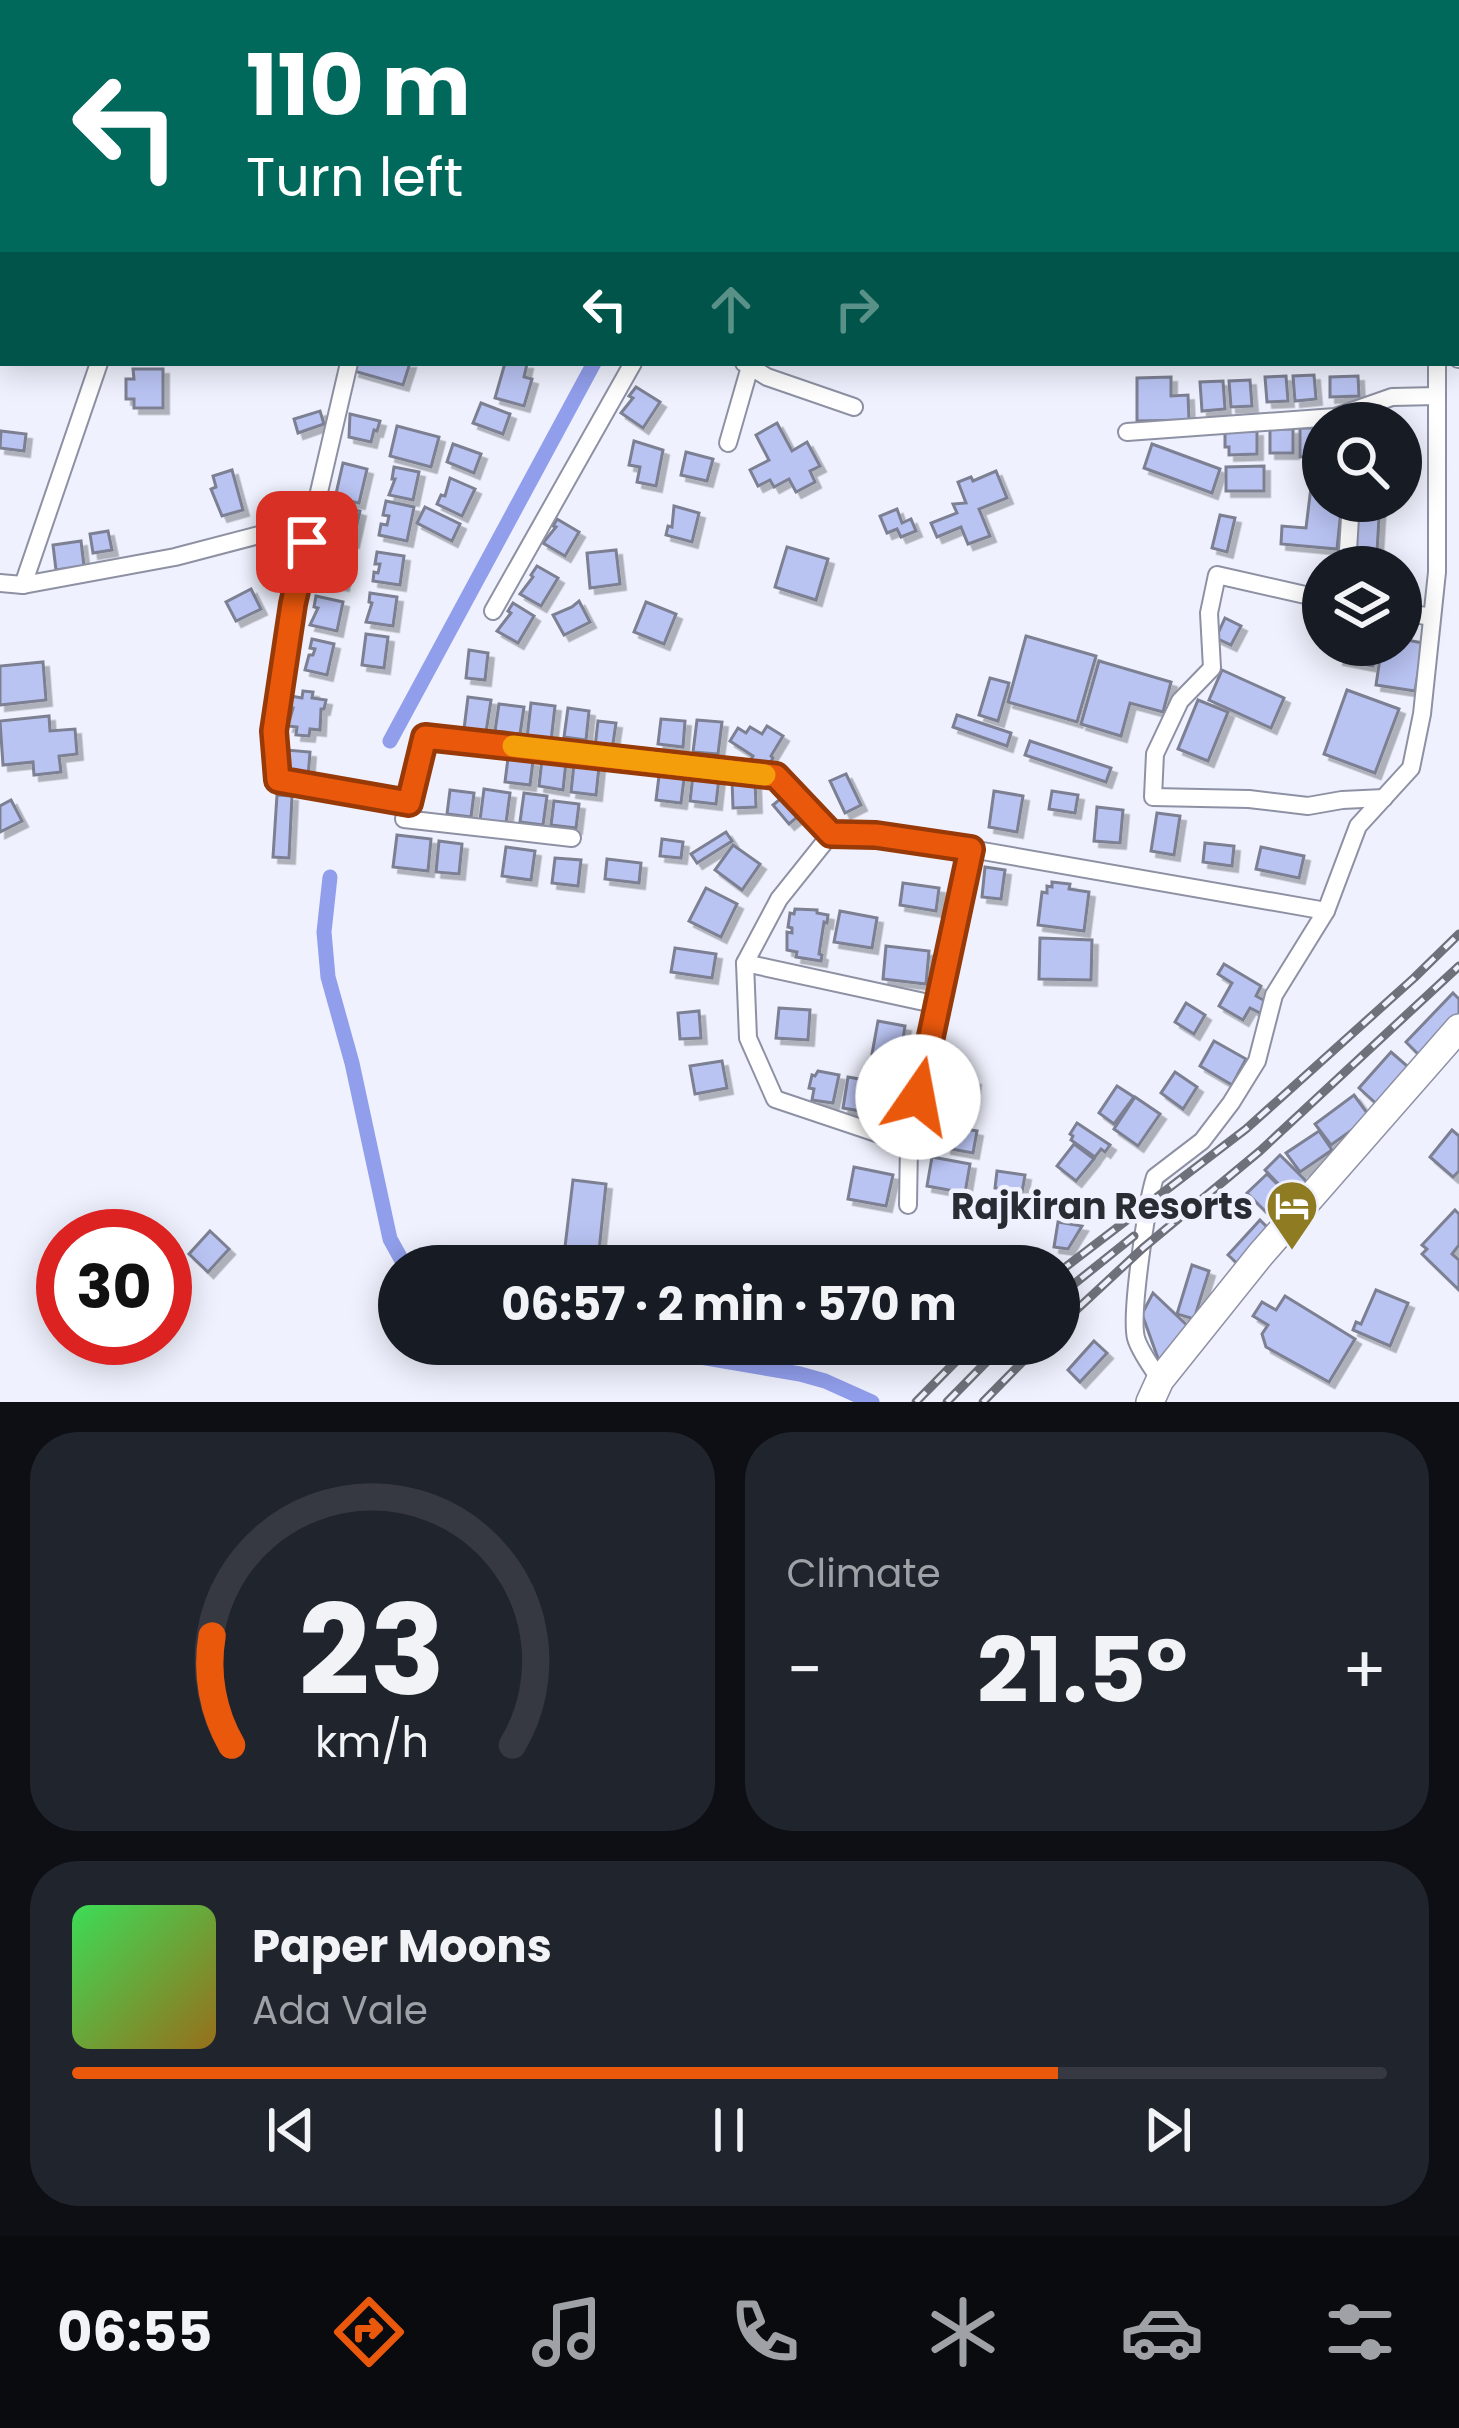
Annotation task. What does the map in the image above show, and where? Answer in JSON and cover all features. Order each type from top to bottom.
[{"type":"highway","points":[[1158,1394],[1261,1254],[1459,1028]]},
{"type":"highway","points":[[1158,1394],[1459,1054]]},
{"type":"street","points":[[23,584],[98,366]]},
{"type":"street","points":[[348,366],[293,604],[274,731],[278,780],[409,803]]},
{"type":"street","points":[[493,611],[631,366]]},
{"type":"street","points":[[728,443],[748,366]]},
{"type":"street","points":[[752,366],[766,377],[854,407]]},
{"type":"street","points":[[1158,1394],[1135,1326],[1156,1177],[1202,1141],[1231,1103],[1257,1061],[1274,994],[1326,911],[1358,826],[1411,768],[1422,714],[1437,550],[1437,366]]},
{"type":"street","points":[[1382,402],[1392,397],[1437,396]]},
{"type":"street","points":[[1127,432],[1302,419]]},
{"type":"street","points":[[0,583],[23,584],[176,557],[262,534],[307,542]]},
{"type":"street","points":[[1437,550],[1459,552]]},
{"type":"street","points":[[1302,594],[1217,575],[1209,613],[1212,668],[1180,701],[1156,754],[1153,797],[1308,806],[1384,798]]},
{"type":"street","points":[[1422,615],[1432,617]]},
{"type":"street","points":[[572,838],[404,819],[425,737],[776,776],[831,834],[876,835],[971,849],[1326,911]]},
{"type":"street","points":[[831,834],[779,899],[745,962],[748,1038],[775,1100],[909,1144]]},
{"type":"street","points":[[908,1204],[909,1144],[971,849]]},
{"type":"street","points":[[745,962],[938,1005]]},
{"type":"building","points":[[355,366],[409,366],[403,385],[354,371]]},
{"type":"building","points":[[504,366],[527,366],[524,377],[532,379],[524,406],[495,398]]},
{"type":"building","points":[[133,369],[163,369],[163,408],[134,408],[134,399],[126,399],[126,379],[134,379]]},
{"type":"building","points":[[1314,375],[1316,399],[1295,401],[1293,376]]},
{"type":"building","points":[[1286,376],[1288,401],[1267,402],[1265,377]]},
{"type":"building","points":[[1358,376],[1359,396],[1330,397],[1330,377]]},
{"type":"building","points":[[1171,377],[1171,396],[1188,395],[1189,420],[1137,421],[1137,378]]},
{"type":"building","points":[[1250,380],[1252,406],[1231,407],[1229,381]]},
{"type":"building","points":[[1223,381],[1225,409],[1202,411],[1200,382]]},
{"type":"building","points":[[636,387],[660,402],[643,428],[621,413]]},
{"type":"building","points":[[481,403],[510,414],[503,434],[473,423]]},
{"type":"building","points":[[320,411],[324,424],[298,433],[294,419]]},
{"type":"building","points":[[350,414],[380,421],[371,442],[349,437]]},
{"type":"building","points":[[777,423],[792,451],[807,442],[820,466],[810,471],[815,482],[796,492],[789,479],[774,487],[770,480],[758,486],[750,470],[769,460],[756,435]]},
{"type":"building","points":[[397,426],[439,437],[431,467],[390,456]]},
{"type":"building","points":[[1270,429],[1293,429],[1293,453],[1270,453]]},
{"type":"building","points":[[1,431],[26,434],[24,451],[0,448]]},
{"type":"building","points":[[1257,431],[1257,454],[1229,455],[1225,432]]},
{"type":"building","points":[[634,441],[663,450],[656,486],[637,482],[640,467],[629,465]]},
{"type":"building","points":[[453,444],[481,454],[474,473],[447,462]]},
{"type":"building","points":[[1152,444],[1220,469],[1212,493],[1144,468]]},
{"type":"building","points":[[686,452],[713,459],[707,481],[681,475]]},
{"type":"building","points":[[343,463],[367,469],[359,503],[335,498]]},
{"type":"building","points":[[1264,466],[1264,491],[1226,491],[1226,467]]},
{"type":"building","points":[[394,467],[419,472],[413,500],[389,495]]},
{"type":"building","points":[[232,470],[243,510],[222,516],[211,489],[216,487],[213,476]]},
{"type":"building","points":[[996,471],[1007,498],[979,509],[990,536],[968,544],[961,527],[937,537],[931,523],[957,513],[953,504],[966,503],[958,482]]},
{"type":"building","points":[[450,478],[475,489],[462,516],[437,504]]},
{"type":"building","points":[[386,501],[414,507],[407,541],[379,535],[389,516],[383,515]]},
{"type":"building","points":[[333,504],[360,511],[353,542],[326,536],[333,521]]},
{"type":"building","points":[[674,506],[699,513],[692,542],[666,535],[668,526],[672,527]]},
{"type":"building","points":[[425,507],[460,524],[452,541],[417,523]]},
{"type":"building","points":[[897,509],[902,523],[911,519],[916,531],[901,537],[897,529],[887,533],[880,516]]},
{"type":"building","points":[[1220,515],[1235,518],[1227,552],[1212,548]]},
{"type":"building","points":[[557,519],[579,532],[565,556],[543,543]]},
{"type":"building","points":[[1307,522],[1340,522],[1337,546],[1281,544],[1282,526],[1306,528]]},
{"type":"building","points":[[1352,522],[1379,522],[1377,546],[1350,546]]},
{"type":"building","points":[[108,531],[112,550],[93,553],[90,534]]},
{"type":"building","points":[[81,541],[84,566],[56,570],[53,545]]},
{"type":"building","points":[[787,547],[828,559],[816,600],[775,587]]},
{"type":"building","points":[[616,550],[620,584],[590,588],[587,553]]},
{"type":"building","points":[[325,551],[350,556],[343,585],[318,579],[326,562],[322,562]]},
{"type":"building","points":[[377,552],[404,556],[400,585],[373,581],[380,564],[375,564]]},
{"type":"building","points":[[537,566],[558,578],[541,606],[520,594]]},
{"type":"building","points":[[251,589],[261,609],[236,621],[226,602]]},
{"type":"building","points":[[370,593],[397,597],[393,626],[366,622]]},
{"type":"building","points":[[316,596],[343,602],[337,631],[310,625],[318,608],[314,607]]},
{"type":"building","points":[[579,601],[590,622],[564,635],[553,615]]},
{"type":"building","points":[[646,602],[676,614],[664,644],[634,632]]},
{"type":"building","points":[[513,603],[534,616],[518,643],[497,631]]},
{"type":"building","points":[[1225,618],[1241,626],[1231,645],[1216,638]]},
{"type":"building","points":[[366,634],[388,637],[384,668],[362,665]]},
{"type":"building","points":[[1026,636],[1096,656],[1077,722],[1008,702]]},
{"type":"building","points":[[312,639],[334,644],[327,675],[305,670],[315,649],[310,648]]},
{"type":"building","points":[[469,650],[488,653],[485,680],[466,678]]},
{"type":"building","points":[[1099,661],[1171,682],[1163,712],[1130,703],[1121,736],[1081,724]]},
{"type":"building","points":[[43,662],[46,700],[0,705],[0,666]]},
{"type":"building","points":[[1379,666],[1419,666],[1415,691],[1376,685]]},
{"type":"building","points":[[1222,670],[1284,698],[1271,728],[1209,700]]},
{"type":"building","points":[[990,678],[1009,683],[998,721],[979,715]]},
{"type":"building","points":[[1347,690],[1399,709],[1375,773],[1324,754]]},
{"type":"building","points":[[303,691],[326,700],[320,730],[310,729],[309,736],[296,735],[297,727],[288,726],[291,696],[302,698]]},
{"type":"building","points":[[468,697],[491,700],[486,732],[464,729]]},
{"type":"building","points":[[1198,700],[1228,712],[1208,761],[1178,749]]},
{"type":"building","points":[[531,703],[555,706],[551,741],[527,738]]},
{"type":"building","points":[[499,704],[524,707],[520,734],[495,731]]},
{"type":"building","points":[[568,708],[589,711],[586,740],[564,737]]},
{"type":"building","points":[[957,715],[1011,733],[1007,746],[953,727]]},
{"type":"building","points":[[49,716],[50,731],[75,729],[77,754],[59,756],[61,772],[34,775],[33,762],[3,765],[0,721]]},
{"type":"building","points":[[661,719],[685,721],[683,747],[658,744]]},
{"type":"building","points":[[697,720],[722,722],[718,754],[693,752]]},
{"type":"building","points":[[598,721],[616,723],[612,750],[595,747]]},
{"type":"building","points":[[767,726],[783,736],[771,756],[769,765],[774,768],[770,774],[730,741],[738,728],[746,733],[750,727],[762,734]]},
{"type":"building","points":[[1030,741],[1111,768],[1106,782],[1025,755]]},
{"type":"building","points":[[286,750],[310,752],[308,777],[284,774]]},
{"type":"building","points":[[508,758],[533,761],[530,785],[505,782]]},
{"type":"building","points":[[542,759],[566,762],[563,790],[539,786]]},
{"type":"building","points":[[574,764],[599,767],[596,795],[571,792]]},
{"type":"building","points":[[660,768],[685,771],[681,803],[656,800]]},
{"type":"building","points":[[846,774],[861,805],[845,813],[830,781]]},
{"type":"building","points":[[693,775],[719,778],[716,804],[690,801]]},
{"type":"building","points":[[755,779],[756,807],[733,808],[732,780]]},
{"type":"building","points":[[484,789],[510,793],[506,823],[480,820]]},
{"type":"building","points":[[450,790],[474,793],[471,817],[447,814]]},
{"type":"building","points":[[994,791],[1023,796],[1017,832],[989,827]]},
{"type":"building","points":[[1052,791],[1078,795],[1075,813],[1049,809]]},
{"type":"building","points":[[524,793],[547,796],[543,825],[520,822]]},
{"type":"building","points":[[277,795],[292,796],[289,858],[273,857]]},
{"type":"building","points":[[785,795],[801,814],[789,824],[773,805]]},
{"type":"building","points":[[11,800],[22,821],[0,832],[0,806]]},
{"type":"building","points":[[554,801],[579,804],[576,828],[551,825]]},
{"type":"building","points":[[1097,807],[1123,810],[1120,843],[1094,841]]},
{"type":"building","points":[[1157,813],[1180,816],[1174,855],[1151,851]]},
{"type":"building","points":[[726,832],[732,841],[697,863],[691,854]]},
{"type":"building","points":[[397,835],[431,839],[428,871],[393,867]]},
{"type":"building","points":[[662,839],[683,842],[681,858],[660,856]]},
{"type":"building","points":[[439,841],[462,844],[459,874],[436,872]]},
{"type":"building","points":[[1205,843],[1234,846],[1232,866],[1203,862]]},
{"type":"building","points":[[733,845],[760,864],[742,890],[715,870]]},
{"type":"building","points":[[506,847],[535,851],[531,880],[502,876]]},
{"type":"building","points":[[1261,847],[1304,856],[1299,878],[1256,869]]},
{"type":"building","points":[[555,858],[581,860],[578,886],[552,883]]},
{"type":"building","points":[[607,859],[641,863],[639,883],[605,879]]},
{"type":"building","points":[[985,867],[1005,870],[1001,899],[982,897]]},
{"type":"building","points":[[1052,882],[1089,892],[1084,931],[1038,925],[1042,892],[1047,893]]},
{"type":"building","points":[[903,883],[939,888],[936,911],[900,905]]},
{"type":"building","points":[[706,888],[737,904],[721,937],[689,921]]},
{"type":"building","points":[[795,909],[828,915],[821,961],[796,957],[797,952],[787,950],[787,932],[792,933],[790,913]]},
{"type":"building","points":[[840,911],[877,918],[872,948],[834,942]]},
{"type":"building","points":[[1040,938],[1092,940],[1091,980],[1039,979]]},
{"type":"building","points":[[886,946],[929,951],[926,984],[883,979]]},
{"type":"building","points":[[675,948],[716,954],[712,978],[671,972]]},
{"type":"building","points":[[1224,964],[1261,986],[1256,996],[1267,1002],[1260,1013],[1250,1008],[1243,1020],[1219,1006],[1232,983],[1218,974]]},
{"type":"building","points":[[1453,993],[1459,999],[1459,1021],[1422,1058],[1406,1042]]},
{"type":"building","points":[[1186,1003],[1205,1015],[1194,1034],[1175,1022]]},
{"type":"building","points":[[779,1008],[810,1010],[808,1040],[776,1038]]},
{"type":"building","points":[[699,1011],[701,1038],[680,1039],[678,1013]]},
{"type":"building","points":[[878,1021],[905,1026],[900,1059],[872,1054]]},
{"type":"building","points":[[1214,1041],[1246,1059],[1232,1085],[1200,1066]]},
{"type":"building","points":[[1391,1052],[1414,1072],[1381,1108],[1359,1088]]},
{"type":"building","points":[[722,1061],[727,1088],[695,1094],[690,1066]]},
{"type":"building","points":[[818,1071],[839,1075],[833,1103],[812,1100],[814,1089],[809,1088]]},
{"type":"building","points":[[1175,1072],[1197,1087],[1183,1109],[1161,1093]]},
{"type":"building","points":[[949,1075],[975,1080],[972,1100],[946,1095]]},
{"type":"building","points":[[848,1077],[877,1082],[871,1113],[843,1108]]},
{"type":"building","points":[[1117,1086],[1134,1097],[1114,1124],[1099,1113]]},
{"type":"building","points":[[1354,1095],[1370,1117],[1331,1145],[1315,1124]]},
{"type":"building","points":[[1135,1097],[1160,1114],[1138,1146],[1114,1129]]},
{"type":"building","points":[[1077,1123],[1110,1145],[1105,1152],[1101,1149],[1095,1157],[1071,1140]]},
{"type":"building","points":[[950,1126],[977,1131],[973,1153],[946,1148]]},
{"type":"building","points":[[1452,1130],[1459,1136],[1459,1171],[1453,1177],[1430,1157]]},
{"type":"building","points":[[1319,1131],[1332,1150],[1300,1172],[1286,1153]]},
{"type":"building","points":[[1074,1144],[1094,1159],[1076,1181],[1057,1166]]},
{"type":"building","points":[[1280,1155],[1314,1189],[1298,1204],[1265,1170]]},
{"type":"building","points":[[932,1157],[970,1164],[965,1193],[927,1186]]},
{"type":"building","points":[[854,1167],[893,1175],[886,1206],[848,1199]]},
{"type":"building","points":[[997,1171],[1025,1175],[1022,1192],[995,1188]]},
{"type":"building","points":[[1267,1174],[1299,1206],[1280,1226],[1247,1193]]},
{"type":"building","points":[[573,1180],[606,1184],[600,1245],[565,1245]]},
{"type":"building","points":[[1455,1210],[1459,1245],[1452,1254],[1459,1260],[1459,1290],[1422,1254],[1427,1249],[1422,1245]]},
{"type":"building","points":[[1260,1220],[1272,1232],[1240,1266],[1228,1255]]},
{"type":"building","points":[[1058,1222],[1082,1226],[1070,1245],[1054,1245]]},
{"type":"building","points":[[210,1231],[229,1249],[208,1272],[192,1257]]},
{"type":"building","points":[[1192,1265],[1209,1271],[1194,1319],[1177,1314]]},
{"type":"building","points":[[1376,1290],[1408,1303],[1390,1346],[1353,1330],[1356,1322],[1361,1324]]},
{"type":"building","points":[[1153,1293],[1193,1331],[1160,1364],[1142,1314]]},
{"type":"building","points":[[1285,1296],[1355,1339],[1329,1382],[1266,1347],[1262,1334],[1268,1325],[1253,1316],[1262,1302],[1276,1310]]},
{"type":"building","points":[[1094,1341],[1107,1353],[1080,1382],[1068,1370],[1080,1365],[1080,1357]]},
{"type":"waterway","points":[[390,741],[592,366]]},
{"type":"waterway","points":[[330,877],[324,932],[328,977],[393,1245]]},
{"type":"waterway","points":[[747,1365],[825,1381],[872,1402]]},
{"type":"railway","points":[[1080,1256],[1246,1129],[1459,934]]},
{"type":"railway","points":[[1080,1306],[1260,1151],[1459,966]]},
{"type":"railway","points":[[1080,1279],[1134,1236]]},
{"type":"railway","points":[[916,1402],[952,1365]]},
{"type":"railway","points":[[947,1402],[983,1365]]},
{"type":"railway","points":[[983,1402],[1019,1365]]},
{"type":"slow traffic","points":[[513,746],[765,775]]},
{"type":"place","name":"Rajkiran Resorts","points":[[1292,1252]]},
{"type":"route","points":[[307,542],[274,731],[278,780],[409,803],[425,737],[776,776],[831,834],[876,835],[971,849],[918,1097]]}]
